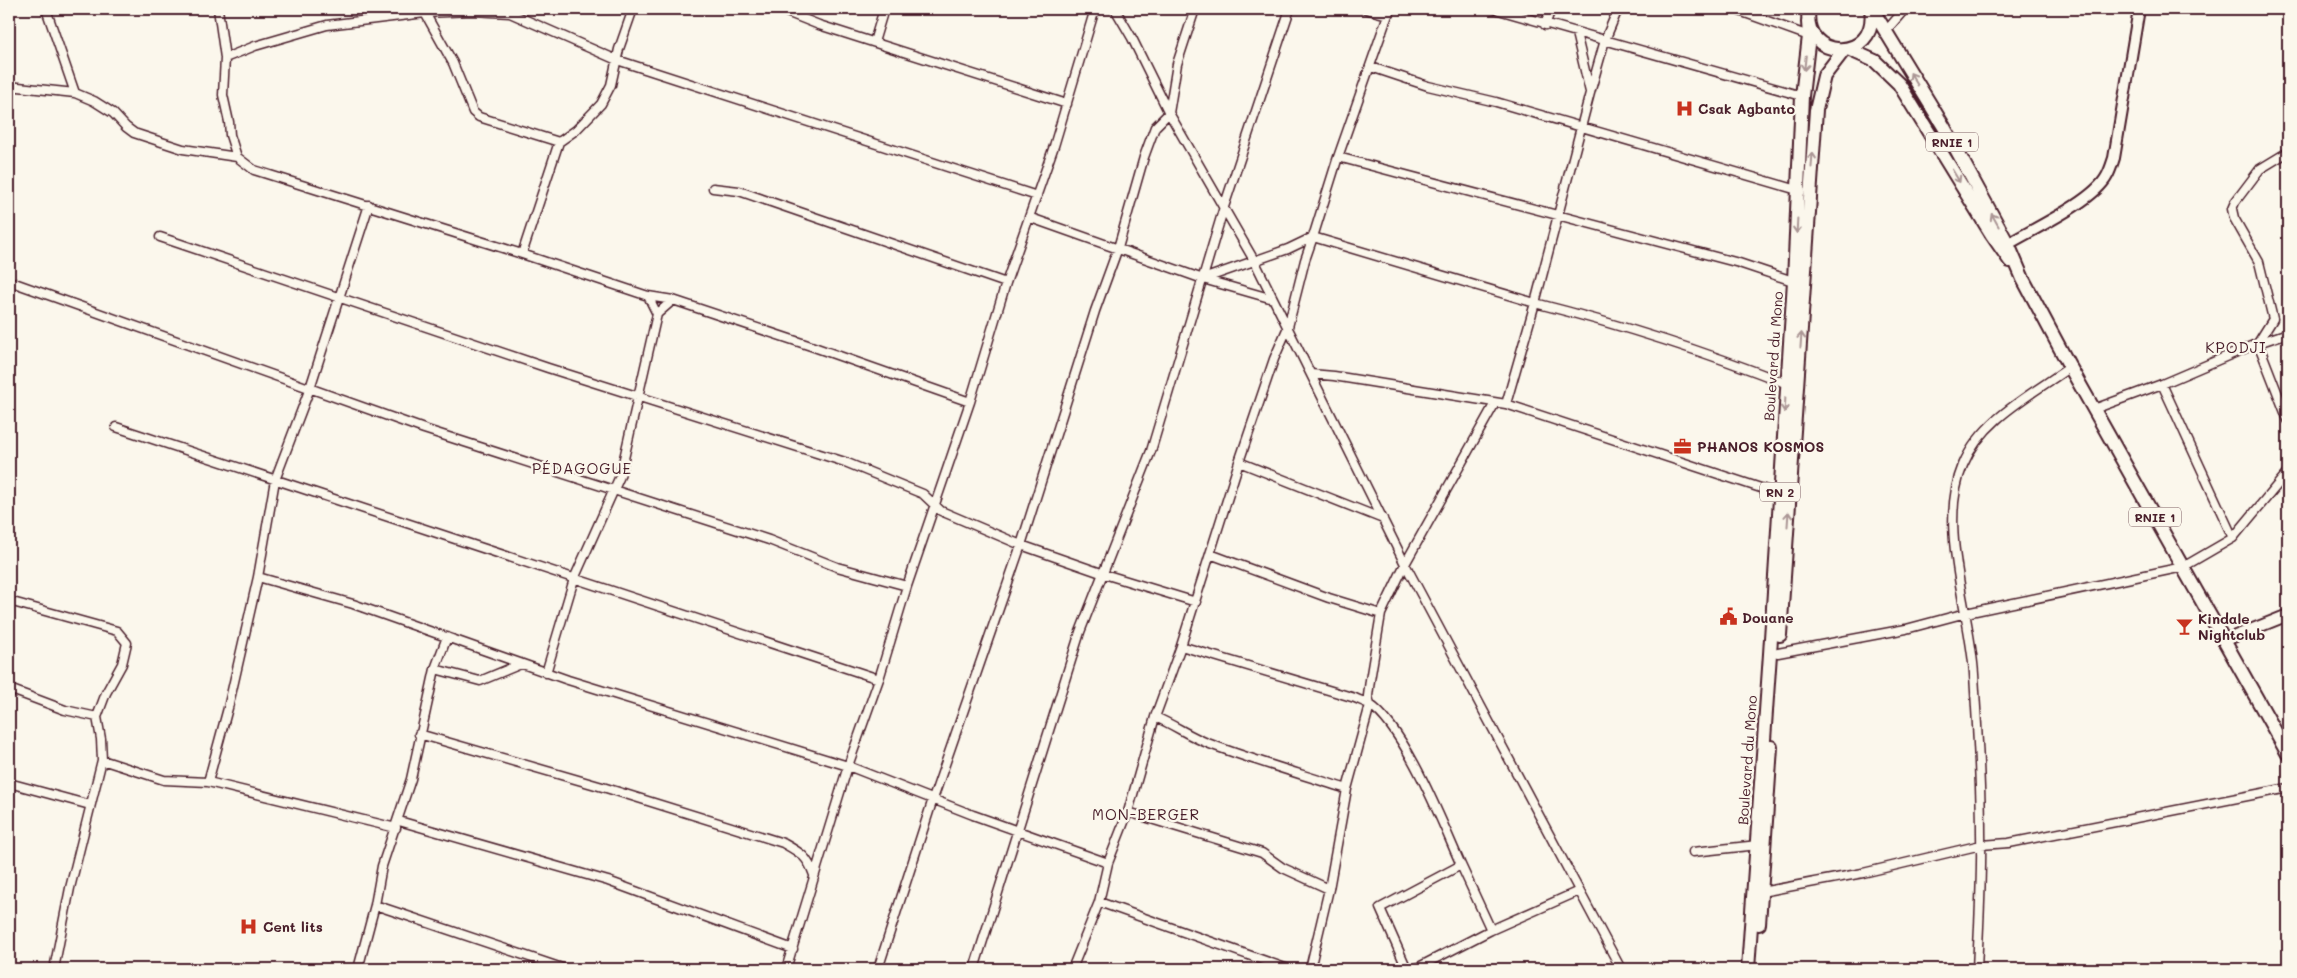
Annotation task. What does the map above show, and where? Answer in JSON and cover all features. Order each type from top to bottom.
[{"type":"main road","name":"Boulevard du Mono","points":[[1804,192],[1820,84],[1824,76],[1846,49],[1856,46],[1868,34],[1871,26],[1872,9]]},
{"type":"main road","name":"RNIE 1","points":[[1872,9],[1944,127],[2008,244],[2023,279],[2070,366],[2288,754]]},
{"type":"main road","name":"Boulevard du Mono","points":[[1748,969],[1778,653],[1785,496],[1804,192],[1802,96],[1809,36],[1808,12]]},
{"type":"main road","points":[[1808,12],[1812,33],[1818,41],[1825,46],[1846,49]]},
{"type":"main road","name":"RNIE 1","points":[[1846,49],[1865,55],[1882,66],[1899,84],[1992,236],[2023,279]]},
{"type":"main road","name":"Boulevard du Mono","points":[[1756,969],[1761,892],[1760,846],[1770,654],[1785,496]]},
{"type":"street","points":[[46,9],[74,93]]},
{"type":"street","points":[[218,9],[225,58],[223,95],[230,135],[237,157]]},
{"type":"street","points":[[522,254],[558,142],[576,130],[601,104],[611,85],[616,60],[633,9]]},
{"type":"street","points":[[778,9],[819,25],[1067,104]]},
{"type":"street","points":[[874,42],[884,9]]},
{"type":"street","points":[[786,969],[848,766],[879,679],[907,586],[970,402],[1006,283],[1031,218],[1096,9]]},
{"type":"street","points":[[1115,9],[1132,38],[1169,112],[1255,262],[1405,564],[1621,969]]},
{"type":"street","points":[[878,969],[933,799],[1021,545],[1095,311],[1118,248],[1155,127],[1169,112],[1177,64],[1195,9]]},
{"type":"street","points":[[974,969],[1080,632],[1151,451],[1224,207],[1290,9]]},
{"type":"street","points":[[1072,969],[1099,902],[1108,863],[1128,812],[1155,717],[1196,602],[1239,462],[1274,359],[1288,327],[1305,260],[1338,157],[1389,12],[1365,9]]},
{"type":"street","points":[[1495,9],[1802,96]]},
{"type":"street","points":[[1545,24],[1551,9]]},
{"type":"street","points":[[1506,404],[1559,216],[1605,40],[1618,9]]},
{"type":"street","points":[[1734,9],[1809,36]]},
{"type":"street","points":[[1886,32],[1905,9]]},
{"type":"street","points":[[2008,244],[2092,193],[2107,176],[2114,158],[2139,9]]},
{"type":"street","points":[[225,58],[255,46],[327,24],[472,11],[510,13],[616,60],[1038,196]]},
{"type":"street","points":[[425,14],[453,63],[473,112],[479,117],[558,142]]},
{"type":"street","points":[[1576,33],[1590,93]]},
{"type":"street","points":[[1371,67],[1428,86],[1496,102],[1582,129],[1804,192]]},
{"type":"street","points":[[9,86],[74,93],[94,100],[113,113],[134,133],[183,149],[237,157],[254,170],[369,205],[648,296],[673,300],[970,402]]},
{"type":"street","points":[[2258,343],[2273,319],[2259,262],[2234,218],[2232,209],[2235,202],[2260,169],[2288,152]]},
{"type":"street","points":[[1338,157],[1739,263],[1799,284]]},
{"type":"street","points":[[713,188],[739,191],[1006,283]]},
{"type":"street","points":[[208,782],[228,708],[258,577],[276,480],[310,388],[369,205]]},
{"type":"street","points":[[1031,218],[1203,279],[1273,299]]},
{"type":"street","points":[[160,236],[638,398],[845,462],[923,494],[934,506],[942,511],[1021,545],[1104,574],[1196,602]]},
{"type":"street","points":[[1203,279],[1255,262],[1313,237],[1535,303],[1603,321],[1731,363],[1792,386]]},
{"type":"street","points":[[9,281],[518,460],[769,540],[837,567],[907,586]]},
{"type":"street","points":[[648,296],[657,314]]},
{"type":"street","points":[[546,673],[574,579],[615,490],[627,451],[657,314],[673,300]]},
{"type":"street","points":[[2094,409],[2162,384],[2258,343],[2288,333]]},
{"type":"street","points":[[2258,343],[2288,420]]},
{"type":"street","points":[[1977,969],[1982,845],[1974,672],[1954,547],[1954,502],[1962,467],[1969,452],[1987,427],[2070,366]]},
{"type":"street","points":[[1311,374],[1334,376],[1506,404],[1785,496]]},
{"type":"street","points":[[2162,384],[2233,538]]},
{"type":"street","points":[[1310,969],[1329,889],[1347,789],[1370,705],[1368,696],[1381,614],[1405,564],[1495,403]]},
{"type":"street","points":[[116,427],[879,679]]},
{"type":"street","points":[[1239,462],[1383,519]]},
{"type":"street","points":[[1778,653],[1906,629],[1966,613],[2184,567],[2233,538],[2288,472]]},
{"type":"street","points":[[1210,554],[1329,598],[1381,614]]},
{"type":"street","points":[[258,577],[352,604],[546,673],[848,766],[973,815],[1108,863]]},
{"type":"street","points":[[9,601],[117,631],[124,637],[127,643],[126,652],[97,717],[102,760],[70,888],[54,969]]},
{"type":"street","points":[[2223,641],[2288,615]]},
{"type":"street","points":[[358,969],[375,905],[382,866],[411,779],[435,669],[446,637]]},
{"type":"street","points":[[1181,646],[1355,698],[1370,705],[1384,719],[1411,757],[1491,930]]},
{"type":"street","points":[[435,669],[480,681],[521,664]]},
{"type":"street","points":[[12,690],[65,710],[97,717]]},
{"type":"street","points":[[1155,717],[1171,723],[1184,734],[1210,744],[1347,789]]},
{"type":"street","points":[[420,734],[606,788],[783,843],[800,852],[808,860],[814,875]]},
{"type":"street","points":[[102,760],[164,780],[208,782],[397,824],[608,881],[793,949]]},
{"type":"street","points":[[9,783],[90,805]]},
{"type":"street","points":[[1761,892],[1863,874],[1982,845],[2009,843],[2288,788]]},
{"type":"street","points":[[1128,812],[1262,853],[1283,868],[1329,889]]},
{"type":"street","points":[[1693,852],[1760,846]]},
{"type":"street","points":[[1407,969],[1380,908],[1461,865]]},
{"type":"street","points":[[1415,969],[1491,930],[1579,891]]},
{"type":"street","points":[[1099,902],[1288,969]]},
{"type":"street","points":[[375,905],[565,969]]},
{"type":"place","name":"Csak Agbanto","points":[[1684,108]]},
{"type":"place","name":"PHANOS KOSMOS","points":[[1683,446]]},
{"type":"place","name":"Douane","points":[[1728,617]]},
{"type":"place","name":"Kindale Nightclub","points":[[2184,626]]},
{"type":"place","name":"Cent lits","points":[[249,926]]},
{"type":"district","name":"KPODJI","points":[[2236,347]]},
{"type":"district","name":"PÉDAGOGUE","points":[[582,468]]},
{"type":"district","name":"MON-BERGER","points":[[1146,814]]}]
